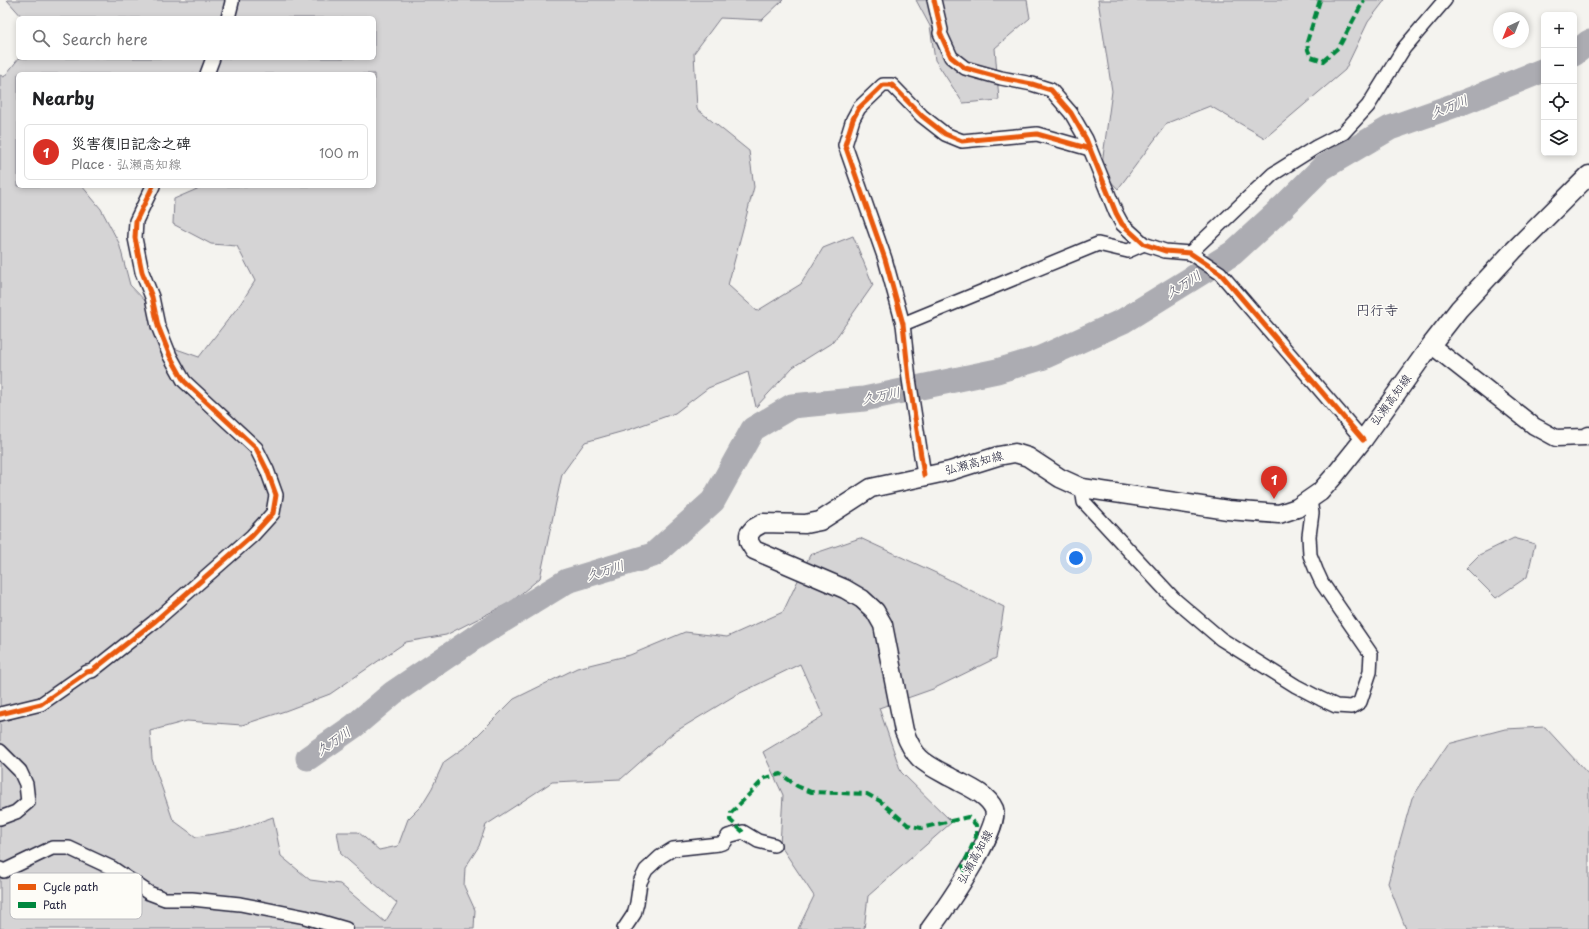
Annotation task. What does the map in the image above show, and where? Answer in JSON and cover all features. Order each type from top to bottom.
[{"type":"main road","name":"弘瀬高知線","points":[[930,929],[967,874],[990,832],[995,820],[994,810],[987,800],[975,791],[931,767],[918,758],[910,747],[904,731],[883,625],[875,611],[862,599],[845,589],[754,550],[749,542],[749,534],[754,528],[763,523],[806,524],[820,521],[871,488],[950,471],[998,456],[1015,453],[1028,457],[1060,478],[1082,488],[1228,510],[1258,513],[1279,514],[1297,508],[1320,492],[1336,475],[1459,309],[1589,174]]},
{"type":"street","points":[[228,16],[232,0]]},
{"type":"street","points":[[934,0],[941,30],[940,33],[951,57],[965,68],[1051,90],[1071,113],[1090,148],[1116,213],[1122,224],[1144,244],[1165,251],[1190,253],[1220,273],[1363,440]]},
{"type":"street","points":[[1190,253],[1273,174],[1316,147],[1343,133],[1368,106],[1404,48],[1445,0]]},
{"type":"street","points":[[208,72],[212,60]]},
{"type":"street","points":[[924,476],[909,379],[903,324],[885,259],[845,145],[853,119],[860,108],[883,85],[892,85],[922,116],[945,134],[962,141],[1037,134],[1090,148]]},
{"type":"street","points":[[0,714],[41,704],[87,672],[92,671],[154,622],[252,536],[274,513],[276,495],[267,470],[256,448],[184,381],[170,356],[158,326],[152,297],[142,272],[135,238],[136,221],[153,188]]},
{"type":"street","points":[[903,324],[1098,244],[1128,251],[1144,244]]},
{"type":"street","points":[[1431,345],[1534,426],[1556,438],[1589,436]]},
{"type":"street","points":[[1082,488],[1084,502],[1174,599],[1206,627],[1296,686],[1336,706],[1352,707],[1360,702],[1370,672],[1371,654],[1322,583],[1310,555],[1309,536],[1312,513],[1310,500]]},
{"type":"street","points":[[0,750],[20,771],[26,784],[28,802],[16,812],[0,818]]},
{"type":"street","points":[[624,929],[634,914],[640,882],[646,870],[660,857],[673,849],[720,844],[724,842],[728,836],[743,832],[758,841],[774,845]]},
{"type":"street","points":[[0,869],[4,871],[52,848],[69,848],[119,873]]},
{"type":"street","points":[[142,888],[149,893],[165,899],[192,899],[240,904],[305,917],[346,929]]},
{"type":"shaded area","points":[[7,0],[783,0],[762,20],[720,18],[694,53],[697,109],[749,151],[754,187],[728,285],[757,311],[801,284],[823,248],[853,236],[873,285],[833,342],[793,367],[756,407],[748,372],[708,388],[675,413],[631,429],[585,442],[562,474],[540,578],[511,602],[446,635],[406,642],[330,694],[285,711],[242,725],[187,721],[150,731],[152,759],[173,820],[196,837],[237,830],[273,817],[281,856],[310,880],[340,884],[385,922],[397,903],[341,854],[337,832],[358,832],[379,850],[398,846],[408,819],[421,806],[432,788],[444,762],[468,745],[514,699],[577,668],[630,655],[685,632],[727,637],[783,612],[810,555],[860,538],[936,573],[1004,607],[996,658],[933,689],[879,708],[901,772],[952,822],[868,896],[864,929],[798,929],[814,896],[780,845],[783,795],[763,752],[823,716],[800,664],[734,696],[673,733],[621,779],[552,782],[486,825],[479,846],[465,868],[464,886],[475,910],[474,929],[0,929],[0,75],[4,77],[17,60],[376,60],[376,16],[21,16]],"holes":[[[16,72],[376,72],[376,188],[199,188],[174,199],[173,224],[211,244],[237,246],[255,281],[241,303],[199,357],[168,346],[151,307],[130,285],[119,243],[101,209],[84,188],[16,188]]]},
{"type":"shaded area","points":[[916,0],[1027,0],[1030,18],[995,48],[999,100],[963,103],[935,60],[930,26]]},
{"type":"shaded area","points":[[1098,0],[1385,0],[1368,22],[1345,70],[1265,138],[1210,106],[1167,123],[1118,189],[1101,171],[1112,91]]},
{"type":"shaded area","points":[[1514,538],[1535,544],[1527,577],[1496,598],[1466,568],[1479,555]]},
{"type":"shaded area","points":[[1545,727],[1589,775],[1589,929],[1406,929],[1388,883],[1412,798],[1448,744],[1505,729]]},
{"type":"waterway","name":"久万川","points":[[1577,52],[1589,42]]},
{"type":"waterway","name":"久万川","points":[[308,758],[354,726],[393,693],[474,638],[567,581],[653,555],[713,501],[753,429],[792,406],[864,399],[997,371],[1041,358],[1123,321],[1233,253],[1283,207],[1322,168],[1390,128],[1464,102],[1541,71]]},
{"type":"marked path","points":[[1320,0],[1307,42],[1311,57],[1323,61],[1339,47],[1364,0]]},
{"type":"marked path","points":[[743,832],[730,820],[731,813],[765,778],[781,774],[797,786],[811,792],[867,794],[880,801],[908,825],[921,828],[968,817],[976,825],[976,837],[963,866],[967,874]]},
{"type":"cycle path","points":[[934,0],[941,30],[940,33],[951,57],[965,68],[1051,90],[1071,113],[1086,139],[1116,213],[1122,224],[1144,244],[1165,251],[1190,253],[1220,273],[1363,440]]},
{"type":"cycle path","points":[[924,475],[909,379],[903,324],[885,259],[845,145],[853,119],[859,108],[883,85],[892,85],[922,116],[945,134],[962,141],[1037,134],[1090,149]]},
{"type":"cycle path","points":[[0,714],[41,704],[87,672],[92,671],[154,622],[252,536],[273,513],[276,495],[267,470],[256,448],[184,381],[170,356],[158,326],[152,297],[142,272],[135,238],[136,221],[152,188]]},
{"type":"place","name":"災害復旧記念之碑","points":[[1274,499]]},
{"type":"district","name":"円行寺","points":[[1377,310]]}]
